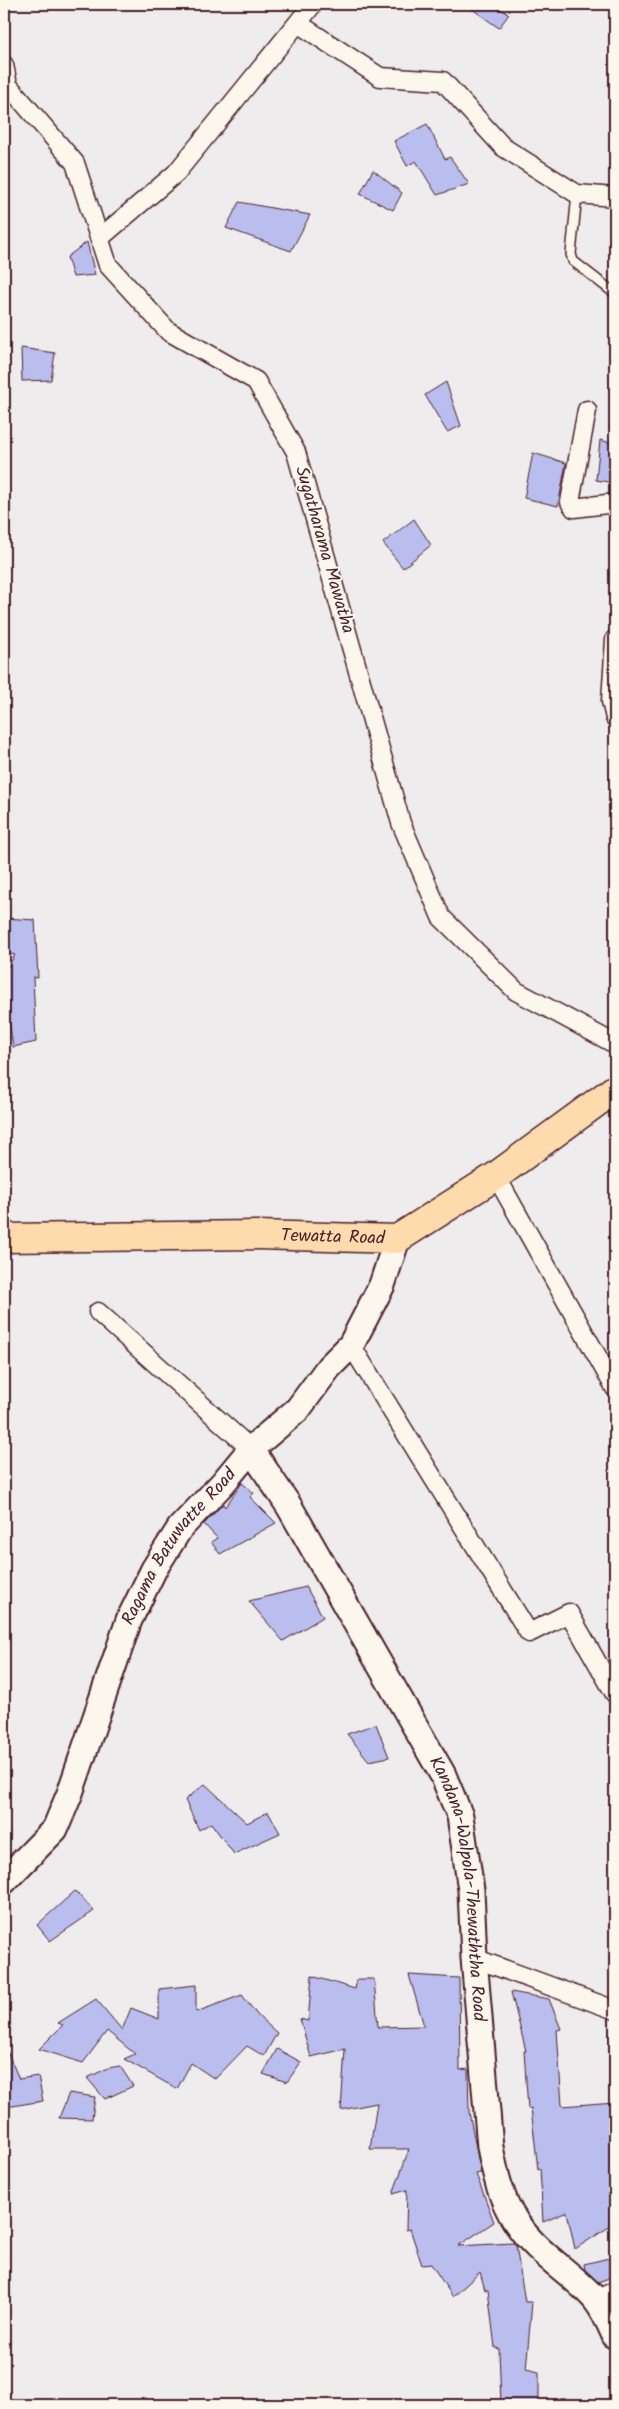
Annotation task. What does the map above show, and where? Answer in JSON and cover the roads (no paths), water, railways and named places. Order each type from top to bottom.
[{"type":"main road","name":"Tewatta Road","points":[[4,1238],[257,1235],[397,1239],[496,1176],[615,1089]]},
{"type":"street","points":[[100,238],[176,173],[299,24],[313,4]]},
{"type":"street","points":[[299,24],[380,77],[443,80],[503,147],[577,194],[615,197]]},
{"type":"street","name":"Sugatharama Mawatha","points":[[4,65],[8,85],[75,163],[108,265],[168,331],[256,382],[296,452],[401,823],[442,917],[516,991],[615,1044]]},
{"type":"street","points":[[586,410],[570,502],[574,508],[615,503]]},
{"type":"street","points":[[615,639],[611,701],[615,718]]},
{"type":"street","points":[[496,1176],[615,1388]]},
{"type":"street","name":"Ragama Batuwatte Road","points":[[4,1881],[54,1829],[70,1793],[128,1620],[154,1569],[180,1528],[222,1484],[251,1448],[298,1409],[329,1367],[351,1345],[382,1285],[397,1239]]},
{"type":"street","points":[[98,1312],[251,1448]]},
{"type":"street","points":[[351,1345],[528,1634],[569,1613],[615,1694]]},
{"type":"street","name":"Kandana-Walpola-Thewaththa Road","points":[[251,1448],[289,1506],[443,1775],[460,1816],[471,1890],[474,1958],[490,2147],[503,2197],[516,2222],[542,2252],[605,2295],[615,2336]]},
{"type":"street","points":[[474,1958],[615,2010]]},
{"type":"lane","points":[[577,194],[571,254],[573,261],[613,292]]}]
